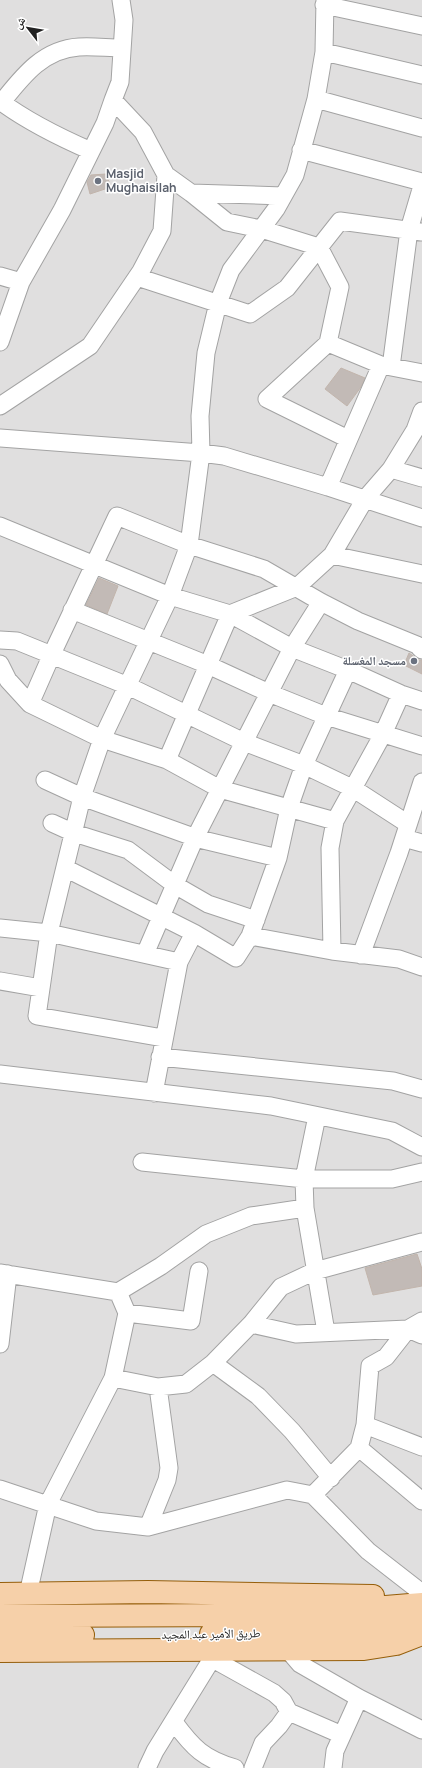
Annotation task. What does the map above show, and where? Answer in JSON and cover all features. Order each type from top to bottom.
[{"type":"main road","points":[[0,1594],[148,1592],[366,1595],[422,1602]]},
{"type":"main road","name":"طريق الأمير عبد المجيد","points":[[233,1625],[289,1615],[422,1602]]},
{"type":"main road","points":[[0,1616],[233,1625]]},
{"type":"main road","name":"طريق الأمير عبد المجيد","points":[[0,1635],[233,1625],[422,1626]]},
{"type":"main road","points":[[0,1650],[215,1654],[288,1650],[364,1649],[396,1644],[422,1634]]},
{"type":"street","points":[[0,342],[21,282],[62,210],[105,123],[120,82],[124,20],[121,0]]},
{"type":"street","points":[[163,1038],[36,1016],[49,933],[82,797],[102,739],[170,596],[189,545],[201,453],[200,416],[206,353],[218,303],[231,270],[261,229],[295,175],[316,99],[324,52],[324,3],[422,26]]},
{"type":"street","points":[[91,151],[20,116],[1,102],[26,73],[48,55],[77,47],[122,48]]},
{"type":"street","points":[[324,52],[422,75]]},
{"type":"street","points":[[316,99],[422,128]]},
{"type":"street","points":[[113,100],[143,132],[166,175],[191,192],[227,222],[261,229],[319,247],[340,287],[328,343],[267,399],[348,439]]},
{"type":"street","points":[[301,150],[422,182]]},
{"type":"street","points":[[0,406],[90,346],[137,277],[162,231],[166,175]]},
{"type":"street","points":[[328,487],[348,439],[386,366],[415,231],[422,186]]},
{"type":"street","points":[[191,192],[283,196]]},
{"type":"street","points":[[137,277],[250,314],[287,288],[340,222],[415,231]]},
{"type":"street","points":[[0,276],[21,282]]},
{"type":"street","points":[[328,343],[386,366],[422,373]]},
{"type":"street","points":[[167,760],[230,614],[297,587],[332,555],[365,499],[391,469],[415,430],[422,411]]},
{"type":"street","points":[[0,438],[224,456],[328,487],[422,518]]},
{"type":"street","points":[[391,469],[422,478]]},
{"type":"street","points":[[30,704],[72,610],[117,516],[189,545],[264,569],[321,602],[358,620],[417,645],[422,650]]},
{"type":"street","points":[[0,526],[170,596],[230,614],[292,648],[348,670],[401,694],[422,701]]},
{"type":"street","points":[[332,555],[422,574]]},
{"type":"street","points":[[145,954],[195,838],[220,788],[292,648],[321,602]]},
{"type":"street","points":[[72,610],[208,665],[269,694],[326,716],[422,746]]},
{"type":"street","points":[[0,640],[18,641],[52,654],[128,686],[244,742],[304,765],[354,789],[422,843]]},
{"type":"street","points":[[0,664],[8,680],[30,704],[102,739],[167,760],[220,788],[335,821]]},
{"type":"street","points":[[65,868],[194,933],[236,958],[250,936],[278,858],[289,808],[304,765],[348,670]]},
{"type":"street","points":[[332,951],[330,848],[335,821],[383,734],[401,694]]},
{"type":"street","points":[[45,780],[82,797],[195,838],[278,858]]},
{"type":"street","points":[[361,955],[406,831],[422,782]]},
{"type":"street","points":[[52,823],[74,833],[128,850],[175,886],[208,904],[256,920]]},
{"type":"street","points":[[0,928],[49,933],[179,962]]},
{"type":"street","points":[[154,1093],[163,1038],[179,962],[194,933]]},
{"type":"street","points":[[250,936],[332,951],[399,959],[422,967]]},
{"type":"street","points":[[0,981],[41,988]]},
{"type":"street","points":[[160,1057],[393,1081],[422,1089]]},
{"type":"street","points":[[0,1074],[271,1106],[392,1131],[422,1147]]},
{"type":"street","points":[[317,1116],[304,1179],[305,1208],[326,1332]]},
{"type":"street","points":[[142,1162],[304,1179],[392,1180],[422,1172]]},
{"type":"street","points":[[0,1344],[4,1274],[118,1292],[161,1266],[206,1234],[251,1216],[305,1208]]},
{"type":"street","points":[[113,1378],[158,1387],[186,1384],[213,1363],[251,1324],[281,1287],[315,1271],[422,1242]]},
{"type":"street","points":[[127,1313],[191,1321],[199,1271]]},
{"type":"street","points":[[28,1594],[48,1504],[113,1378],[127,1313],[118,1292]]},
{"type":"street","points":[[251,1324],[296,1334],[417,1328]]},
{"type":"street","points":[[313,1495],[359,1448],[365,1425],[370,1366],[386,1357],[417,1328]]},
{"type":"street","points":[[213,1363],[258,1396],[292,1431],[331,1478]]},
{"type":"street","points":[[148,1527],[167,1480],[169,1468],[158,1387]]},
{"type":"street","points":[[365,1425],[422,1447]]},
{"type":"street","points":[[359,1448],[422,1501]]},
{"type":"street","points":[[0,1489],[96,1520],[148,1527],[287,1490],[313,1495],[368,1551],[422,1593]]},
{"type":"street","points":[[288,1650],[300,1664],[359,1698],[422,1730]]},
{"type":"street","points":[[147,1768],[215,1654],[274,1693],[283,1701],[290,1712],[342,1735]]},
{"type":"street","points":[[333,1768],[335,1751],[359,1698]]},
{"type":"street","points":[[253,1768],[263,1743],[290,1712]]},
{"type":"street","points":[[174,1722],[187,1740],[200,1752],[216,1762],[235,1768]]},
{"type":"shaded area","points":[[0,0],[422,0],[422,1768],[0,1768]]},
{"type":"building","name":"Masjid Mughaisilah","points":[[106,174],[111,187],[90,194],[87,182],[91,175]]},
{"type":"building","points":[[341,368],[365,378],[361,387],[347,406],[325,389]]},
{"type":"building","points":[[99,578],[118,586],[107,614],[86,605]]},
{"type":"building","name":"مسجد المغسلة","points":[[409,653],[419,660],[422,660],[422,674],[404,665]]},
{"type":"building","points":[[417,1254],[422,1269],[422,1286],[373,1295],[365,1268]]},
{"type":"place","name":"Masjid Mughaisilah","points":[[98,181]]},
{"type":"place","name":"مسجد المغسلة","points":[[414,661]]}]
